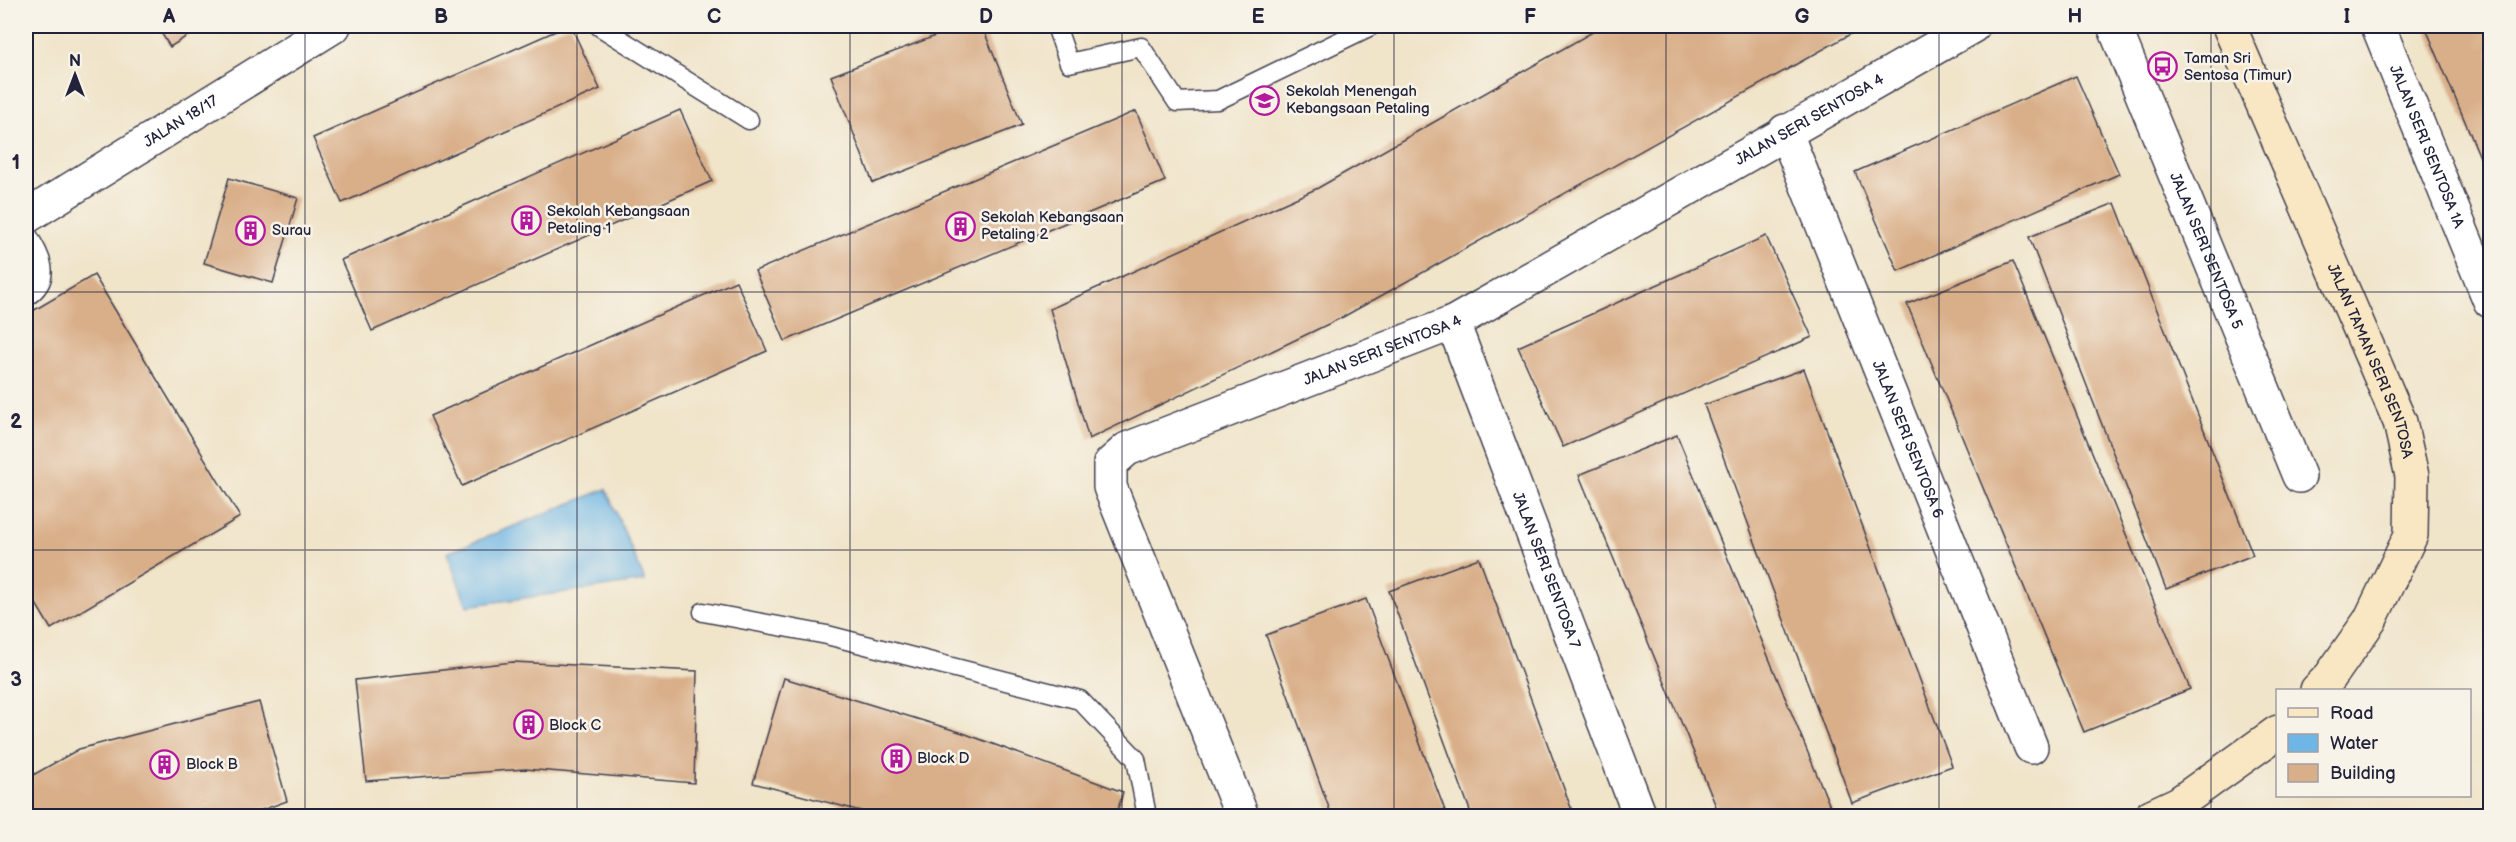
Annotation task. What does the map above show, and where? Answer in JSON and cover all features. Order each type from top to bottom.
[{"type":"main road","name":"JALAN TAMAN SERI SENTOSA","points":[[2229,26],[2400,422],[2412,476],[2411,535],[2370,620],[2330,677],[2318,689]]},
{"type":"main road","points":[[2151,816],[2179,803],[2276,733]]},
{"type":"street","name":"JALAN 18/17","points":[[26,217],[334,26]]},
{"type":"street","name":"JALAN SERI SENTOSA 4","points":[[1242,816],[1110,487],[1110,464],[1127,449],[1453,323],[1972,26]]},
{"type":"street","name":"JALAN SERI SENTOSA 5","points":[[2114,26],[2299,476]]},
{"type":"street","name":"JALAN SERI SENTOSA 1A","points":[[2378,26],[2490,301]]},
{"type":"street","name":"JALAN SERI SENTOSA 6","points":[[1785,131],[2031,747]]},
{"type":"street","name":"JALAN SERI SENTOSA 7","points":[[1453,323],[1640,816]]},
{"type":"lane","points":[[599,26],[749,120]]},
{"type":"lane","points":[[1056,26],[1069,63],[1141,47],[1176,102],[1218,100],[1371,26]]},
{"type":"lane","points":[[26,232],[43,266],[38,287],[26,297]]},
{"type":"lane","points":[[704,612],[827,635],[1080,700],[1136,759],[1147,816]]},
{"type":"water","points":[[606,489],[645,581],[467,606],[447,553]]},
{"type":"building","points":[[157,26],[203,26],[170,47]]},
{"type":"building","points":[[571,26],[600,89],[342,203],[313,138]]},
{"type":"building","points":[[961,26],[982,26],[1022,125],[873,183],[831,76]]},
{"type":"building","points":[[1603,26],[1865,26],[1343,317],[1089,439],[1050,309],[1318,188]]},
{"type":"building","points":[[2425,26],[2490,26],[2490,181]]},
{"type":"building","points":[[2076,76],[2119,174],[1898,271],[1855,172]]},
{"type":"building","name":"Sekolah Kebangsaan Petaling 1","points":[[680,110],[712,181],[372,331],[341,260]]},
{"type":"building","name":"Sekolah Kebangsaan Petaling 2","points":[[1136,111],[1165,181],[785,341],[755,271]]},
{"type":"building","name":"Surau","points":[[229,178],[298,198],[273,283],[204,263]]},
{"type":"building","points":[[2115,203],[2253,555],[2166,589],[2029,237]]},
{"type":"building","points":[[1766,236],[1812,337],[1563,447],[1518,347]]},
{"type":"building","points":[[2013,261],[2190,689],[2084,732],[1907,304]]},
{"type":"building","points":[[94,275],[240,517],[51,629],[26,587],[26,315]]},
{"type":"building","points":[[736,281],[767,351],[462,486],[430,416]]},
{"type":"building","points":[[1804,369],[1952,766],[1852,803],[1704,405]]},
{"type":"building","points":[[1677,435],[1834,816],[1720,816],[1579,475]]},
{"type":"building","points":[[1479,558],[1574,816],[1472,816],[1389,591]]},
{"type":"building","points":[[1366,599],[1447,816],[1332,816],[1266,635]]},
{"type":"building","name":"Block C","points":[[513,662],[697,671],[694,783],[525,769],[366,781],[355,680]]},
{"type":"building","name":"Block D","points":[[784,678],[963,733],[1123,792],[1116,816],[880,816],[753,783]]},
{"type":"building","name":"Block B","points":[[259,702],[287,801],[245,816],[26,816],[26,779],[79,749]]},
{"type":"place","name":"Taman Sri Sentosa (Timur)","points":[[2163,67]]},
{"type":"place","name":"Sekolah Menengah Kebangsaan Petaling","points":[[1265,100]]},
{"type":"place","name":"Sekolah Kebangsaan Petaling 1","points":[[526,220]]},
{"type":"place","name":"Sekolah Kebangsaan Petaling 2","points":[[960,226]]},
{"type":"place","name":"Surau","points":[[251,230]]},
{"type":"place","name":"Block C","points":[[528,725]]},
{"type":"place","name":"Block D","points":[[896,758]]},
{"type":"place","name":"Block B","points":[[165,764]]}]
